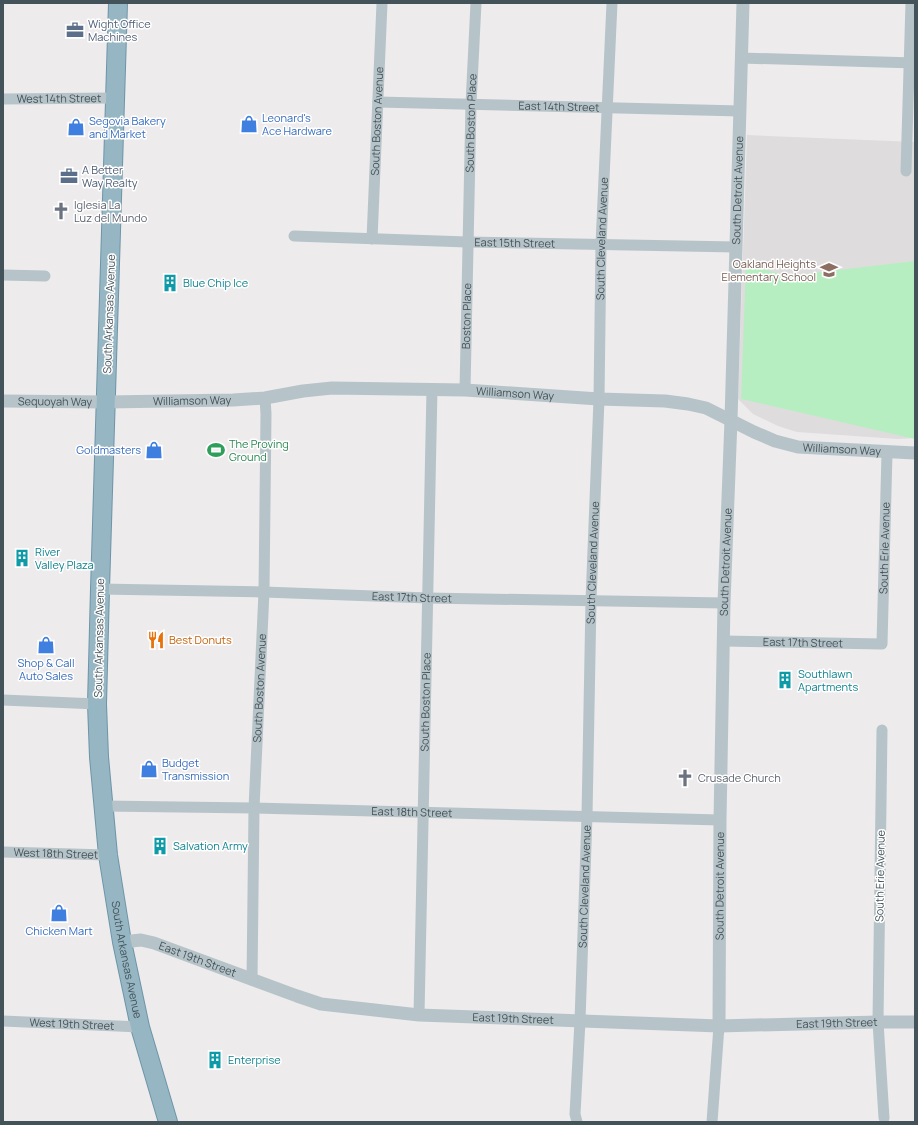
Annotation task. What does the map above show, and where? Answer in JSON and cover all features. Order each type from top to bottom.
[{"type":"highway","name":"South Arkansas Avenue","points":[[118,3],[97,704],[99,757],[108,856],[122,942],[140,1027],[168,1122]]},
{"type":"street","name":"South Boston Avenue","points":[[372,240],[382,3]]},
{"type":"street","name":"South Boston Place","points":[[467,242],[476,3]]},
{"type":"street","name":"South Cleveland Avenue","points":[[577,1122],[575,1114],[580,1021],[587,816],[591,601],[599,399],[601,244],[612,3]]},
{"type":"street","name":"South Detroit Avenue","points":[[712,1122],[719,1026],[723,641],[743,3]]},
{"type":"street","points":[[906,171],[912,62],[911,3]]},
{"type":"street","points":[[741,58],[912,62]]},
{"type":"street","name":"West 14th Street","points":[[3,99],[114,98]]},
{"type":"street","name":"East 14th Street","points":[[378,102],[740,111]]},
{"type":"street","name":"East 15th Street","points":[[294,236],[372,240],[736,247]]},
{"type":"street","name":"Boston Place","points":[[465,390],[467,242]]},
{"type":"street","points":[[3,275],[45,276]]},
{"type":"street","name":"Williamson Way","points":[[107,402],[233,400],[265,398],[303,391],[332,388],[465,390],[599,399],[665,401],[706,408],[775,441],[798,447],[915,454]]},
{"type":"street","name":"South Boston Place","points":[[418,1014],[424,813],[432,389]]},
{"type":"street","name":"South Boston Avenue","points":[[252,980],[254,808],[264,592],[265,398]]},
{"type":"street","name":"Sequoyah Way","points":[[3,401],[107,402]]},
{"type":"street","name":"South Erie Avenue","points":[[882,644],[887,452]]},
{"type":"street","name":"East 17th Street","points":[[100,589],[264,592],[428,598],[724,603]]},
{"type":"street","name":"East 17th Street","points":[[723,641],[882,644]]},
{"type":"street","points":[[3,700],[97,704]]},
{"type":"street","name":"South Erie Avenue","points":[[882,730],[878,1022],[884,1118]]},
{"type":"street","name":"East 18th Street","points":[[103,806],[254,808],[720,820]]},
{"type":"street","name":"West 18th Street","points":[[3,852],[108,856]]},
{"type":"street","name":"East 19th Street","points":[[122,942],[141,940],[154,943],[321,1004],[418,1014],[719,1026],[915,1022]]},
{"type":"street","name":"West 19th Street","points":[[3,1021],[140,1027]]},
{"type":"shaded area","name":"Oakland Heights Elementary School","points":[[747,135],[915,142],[915,438],[898,439],[797,432],[778,426],[753,414],[738,399]]},
{"type":"green space","points":[[915,261],[915,439],[741,399],[746,264],[787,276]]},
{"type":"place","name":"Wight Office Machines","points":[[75,30]]},
{"type":"place","name":"Leonard's Ace Hardware","points":[[249,124]]},
{"type":"place","name":"Segovia Bakery and Market","points":[[76,127]]},
{"type":"place","name":"A Better Way Realty","points":[[69,176]]},
{"type":"place","name":"Iglesia La Luz del Mundo","points":[[61,211]]},
{"type":"place","name":"Oakland Heights Elementary School","points":[[829,270]]},
{"type":"place","name":"Blue Chip Ice","points":[[170,283]]},
{"type":"place","name":"Goldmasters","points":[[154,450]]},
{"type":"place","name":"The Proving Ground","points":[[216,450]]},
{"type":"place","name":"River Valley Plaza","points":[[22,558]]},
{"type":"place","name":"Best Donuts","points":[[156,640]]},
{"type":"place","name":"Shop & Call Auto Sales","points":[[46,645]]},
{"type":"place","name":"Southlawn Apartments","points":[[785,680]]},
{"type":"place","name":"Budget Transmission","points":[[149,769]]},
{"type":"place","name":"Crusade Church","points":[[685,778]]},
{"type":"place","name":"Salvation Army","points":[[160,846]]},
{"type":"place","name":"Chicken Mart","points":[[59,913]]},
{"type":"place","name":"Enterprise","points":[[215,1060]]}]
